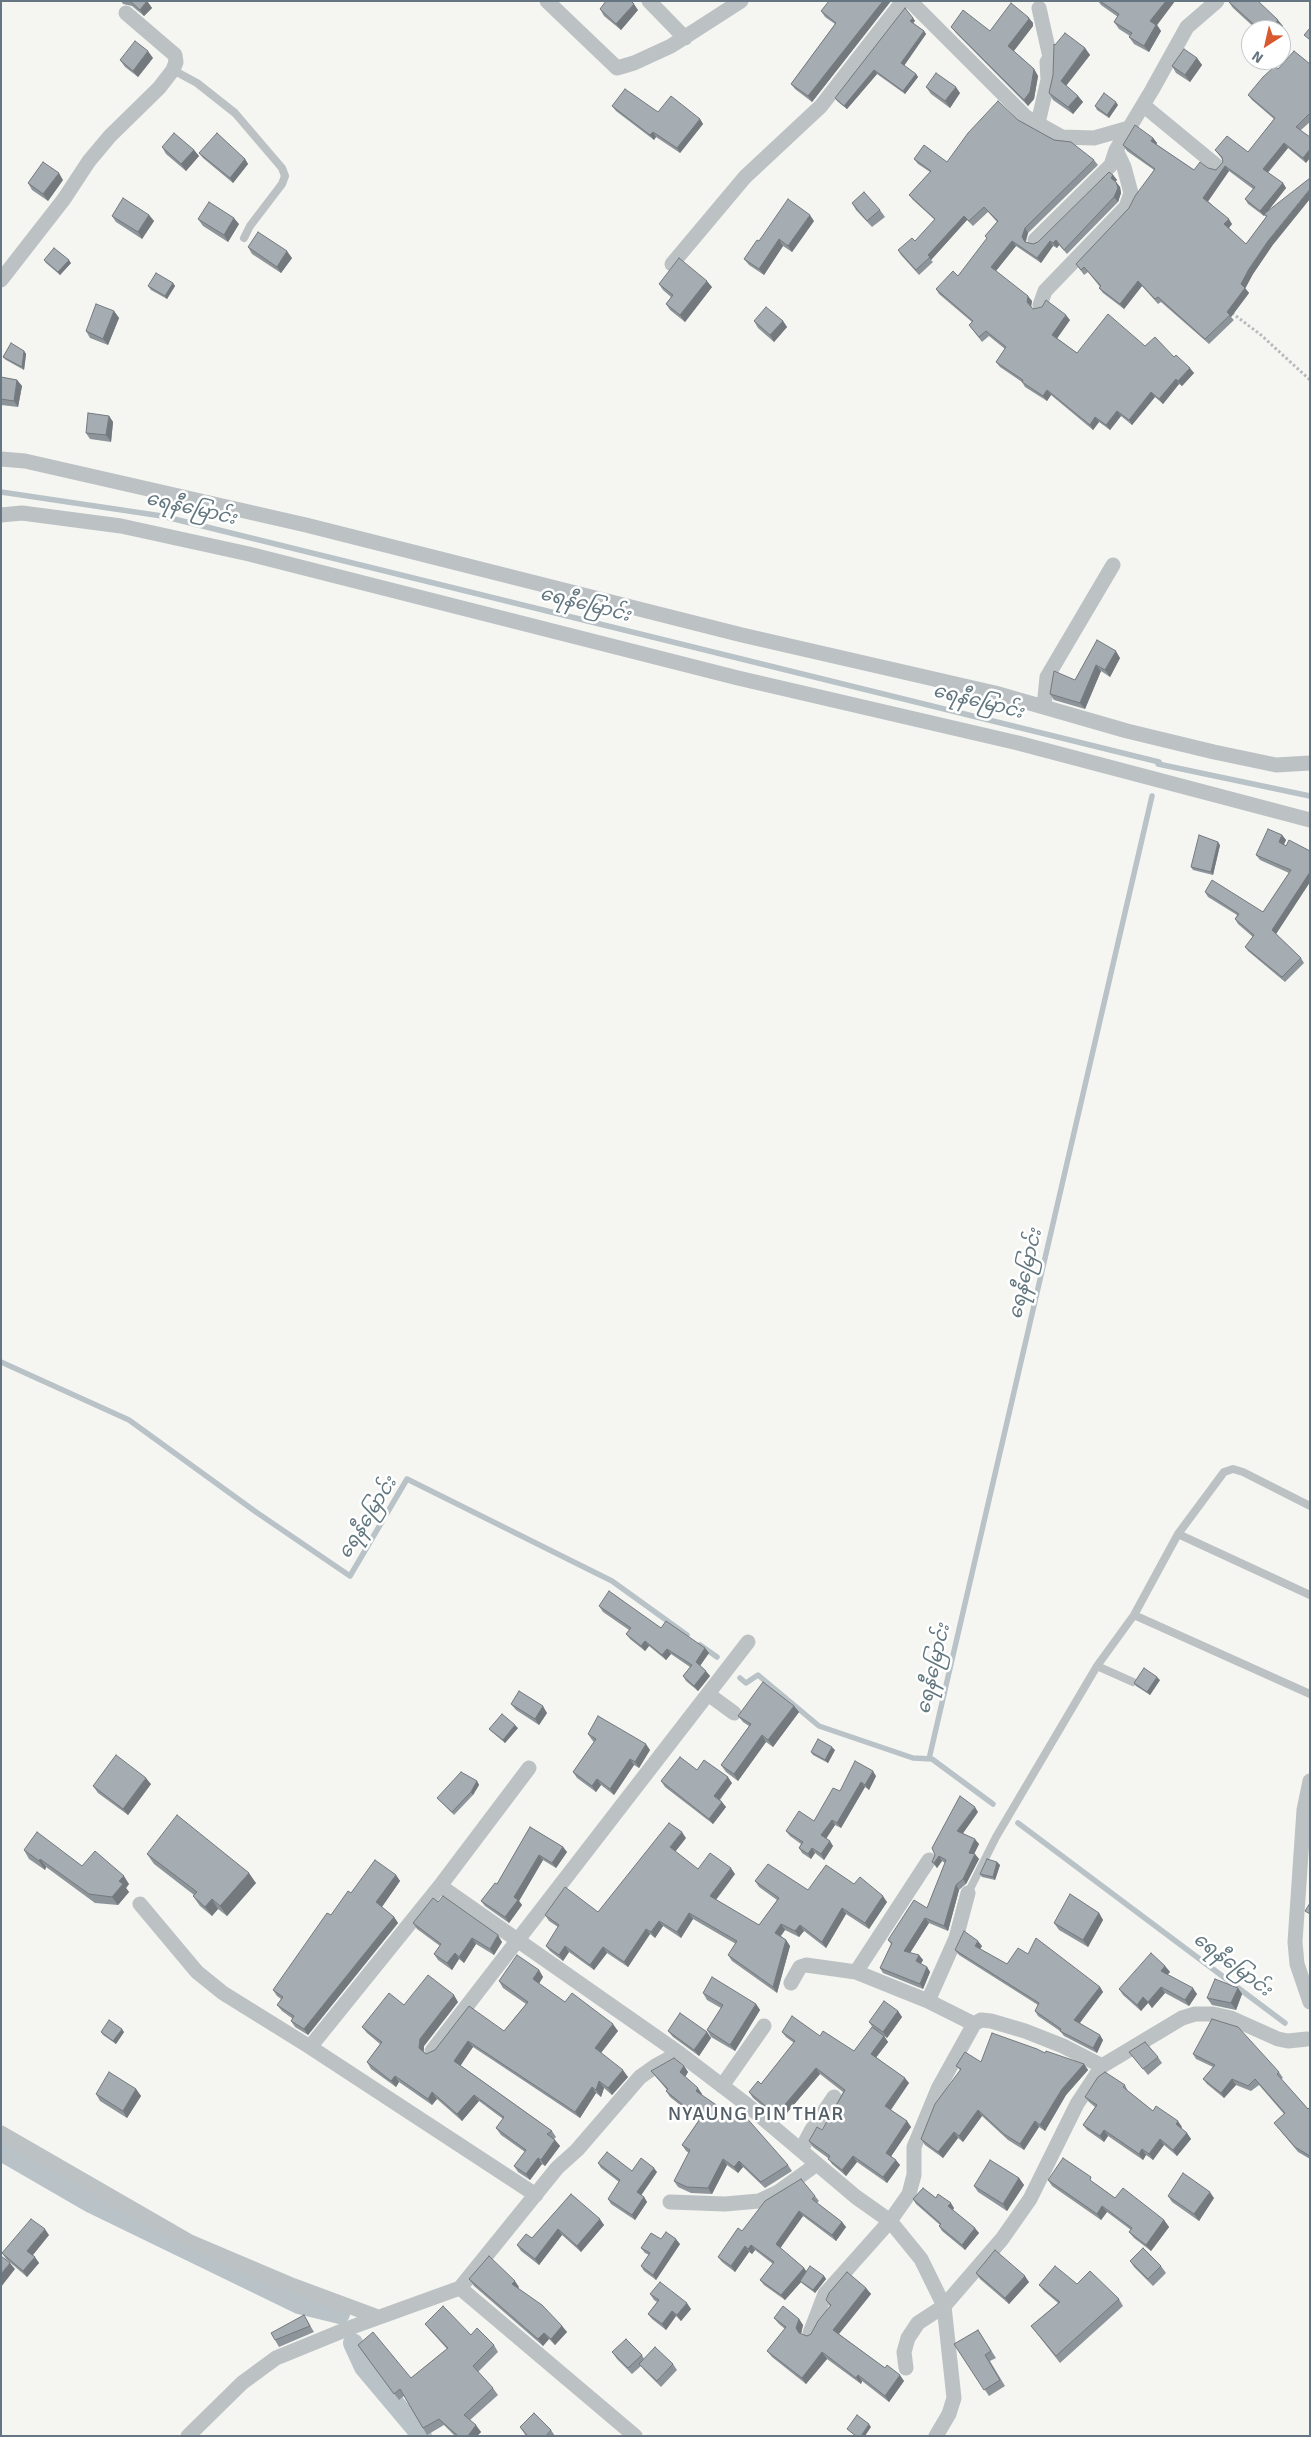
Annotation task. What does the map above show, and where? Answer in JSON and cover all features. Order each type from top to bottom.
[{"type":"street","points":[[547,1],[617,68],[634,63],[685,38],[741,1]]},
{"type":"street","points":[[649,1],[685,38]]},
{"type":"street","points":[[672,264],[745,177],[821,106],[903,1]]},
{"type":"street","points":[[910,1],[1026,117],[1062,137],[1094,138],[1129,128]]},
{"type":"street","points":[[1035,240],[1110,165],[1116,150],[1187,27],[1217,1]]},
{"type":"street","points":[[1038,8],[1050,56],[1047,62],[1048,80],[1038,123]]},
{"type":"street","points":[[1,280],[64,199],[89,161],[110,136],[159,88],[173,70],[176,62],[175,55],[126,13]]},
{"type":"street","points":[[1143,105],[1218,166]]},
{"type":"street","points":[[1040,305],[1045,291],[1126,207],[1131,193],[1124,167],[1116,150]]},
{"type":"street","points":[[1,459],[25,461],[306,526],[451,564],[742,635],[995,692],[1127,731],[1214,752],[1276,764],[1310,763]]},
{"type":"street","points":[[1,515],[22,513],[121,526],[249,554],[719,673],[1018,743],[1310,820]]},
{"type":"street","points":[[1044,707],[1047,677],[1113,565]]},
{"type":"street","points":[[432,2050],[748,1642]]},
{"type":"street","points":[[708,1694],[734,1713]]},
{"type":"street","points":[[310,2047],[440,1886],[529,1768]]},
{"type":"street","points":[[1310,1781],[1304,1810],[1295,1942],[1297,1964],[1310,2002]]},
{"type":"street","points":[[856,1972],[929,1860]]},
{"type":"street","points":[[440,1886],[679,2053],[802,2150],[856,2196],[890,2220],[921,2259],[944,2306],[954,2398],[949,2414],[936,2436]]},
{"type":"street","points":[[928,2001],[956,1938],[968,1893]]},
{"type":"street","points":[[140,1904],[197,1972],[223,1993],[310,2047],[536,2195]]},
{"type":"street","points":[[791,1983],[800,1968],[806,1964],[856,1972],[928,2001],[974,2024]]},
{"type":"street","points":[[906,2368],[904,2352],[908,2338],[918,2323],[944,2306],[1002,2239],[1030,2199],[1077,2104],[1102,2066],[1182,2018],[1196,2014],[1213,2014],[1231,2018],[1278,2039],[1288,2041],[1309,2039]]},
{"type":"street","points":[[810,2333],[825,2294],[890,2220],[909,2194],[914,2175],[914,2147],[938,2089],[974,2024],[982,2020],[991,2021],[1025,2031],[1063,2046],[1102,2066]]},
{"type":"street","points":[[722,2086],[764,2026]]},
{"type":"street","points":[[188,2436],[242,2383],[276,2358],[460,2288],[557,2168],[577,2150],[640,2077],[657,2064],[679,2053]]},
{"type":"street","points":[[802,2150],[811,2131],[834,2097]]},
{"type":"street","points":[[1,2133],[190,2242],[258,2272],[378,2318]]},
{"type":"street","points":[[670,2202],[725,2204],[760,2201],[778,2192],[817,2164]]},
{"type":"street","points":[[460,2288],[635,2436]]},
{"type":"lane","points":[[173,70],[197,83],[235,113],[282,168],[285,176],[282,184],[250,226],[244,238]]},
{"type":"lane","points":[[968,1893],[996,1837],[1097,1666],[1134,1616],[1178,1534],[1224,1472],[1233,1469],[1310,1506]]},
{"type":"lane","points":[[1178,1534],[1310,1595]]},
{"type":"lane","points":[[1134,1616],[1310,1694]]},
{"type":"lane","points":[[1097,1666],[1133,1682]]},
{"type":"path","points":[[1230,311],[1261,335],[1310,380]]},
{"type":"building","points":[[130,1],[147,1],[140,10]]},
{"type":"building","points":[[606,1],[631,1],[634,4],[616,24],[600,9]]},
{"type":"building","points":[[829,1],[883,1],[808,96],[791,84],[836,23],[821,11]]},
{"type":"building","points":[[1100,1],[1166,1],[1150,21],[1156,25],[1144,46],[1129,37],[1132,33],[1114,22],[1119,14]]},
{"type":"building","points":[[1228,1],[1258,1],[1278,20],[1249,20]]},
{"type":"building","points":[[1011,3],[1029,19],[1008,46],[1034,69],[1030,92],[1024,100],[951,27],[963,10],[990,31]]},
{"type":"building","points":[[905,8],[913,18],[910,21],[924,31],[901,63],[916,74],[903,91],[874,70],[844,106],[835,98]]},
{"type":"building","points":[[1310,28],[1310,40],[1304,35]]},
{"type":"building","points":[[1065,33],[1085,48],[1061,81],[1078,96],[1068,107],[1049,93],[1053,75],[1054,44]]},
{"type":"building","points":[[135,41],[148,51],[133,71],[120,60]]},
{"type":"building","points":[[1184,49],[1197,58],[1185,75],[1172,66]]},
{"type":"building","points":[[1294,51],[1310,64],[1310,113],[1296,127],[1310,137],[1310,149],[1303,158],[1284,143],[1263,169],[1283,183],[1260,211],[1245,199],[1255,187],[1225,166],[1203,198],[1229,219],[1224,224],[1246,244],[1267,216],[1264,214],[1310,178],[1310,189],[1268,241],[1249,269],[1241,284],[1245,288],[1227,312],[1230,315],[1205,339],[1158,297],[1155,299],[1138,281],[1120,304],[1099,288],[1101,286],[1084,267],[1081,270],[1076,264],[1129,208],[1135,196],[1155,169],[1123,145],[1135,125],[1153,138],[1151,141],[1194,170],[1200,162],[1208,168],[1216,170],[1223,162],[1222,157],[1215,150],[1227,136],[1248,152],[1275,118],[1248,95],[1271,70],[1291,70],[1291,54]]},
{"type":"building","points":[[936,73],[956,87],[945,101],[926,87]]},
{"type":"building","points":[[625,89],[658,112],[671,96],[700,119],[677,148],[653,132],[650,135],[612,106]]},
{"type":"building","points":[[1104,93],[1116,102],[1107,115],[1095,106]]},
{"type":"building","points":[[998,101],[1018,120],[1054,140],[1071,142],[1094,160],[1025,228],[1022,237],[1025,242],[1033,244],[1038,242],[1109,172],[1113,175],[1111,178],[1116,182],[1118,188],[1114,197],[1064,250],[1056,240],[1053,243],[1050,241],[1037,258],[1012,241],[991,267],[1028,296],[1027,302],[1033,309],[1042,307],[1046,300],[1066,315],[1052,335],[1077,353],[1108,314],[1145,346],[1155,337],[1174,357],[1176,355],[1190,368],[1178,381],[1176,379],[1159,399],[1151,392],[1129,420],[1117,411],[1106,425],[1095,417],[1090,425],[1047,390],[1043,396],[1022,382],[1023,380],[996,362],[1006,347],[986,331],[979,337],[969,325],[973,321],[936,289],[953,271],[958,276],[987,238],[985,236],[998,221],[984,207],[969,221],[964,216],[928,255],[930,257],[916,270],[898,250],[912,238],[915,241],[935,219],[909,195],[931,171],[914,159],[924,145],[947,162],[968,133]]},
{"type":"building","points":[[174,133],[194,150],[181,164],[162,147]]},
{"type":"building","points":[[217,133],[245,159],[230,178],[199,153]]},
{"type":"building","points":[[43,162],[59,173],[43,194],[28,183]]},
{"type":"building","points":[[864,192],[880,210],[867,221],[852,203]]},
{"type":"building","points":[[123,198],[149,215],[138,232],[112,216]]},
{"type":"building","points":[[788,199],[810,215],[788,246],[779,239],[759,269],[744,259]]},
{"type":"building","points":[[209,202],[234,218],[224,235],[198,219]]},
{"type":"building","points":[[258,232],[287,251],[277,267],[248,247]]},
{"type":"building","points":[[54,248],[69,260],[58,272],[44,260]]},
{"type":"building","points":[[679,258],[707,281],[680,315],[666,304],[673,295],[659,284]]},
{"type":"building","points":[[156,273],[173,283],[165,296],[148,286]]},
{"type":"building","points":[[96,304],[114,311],[103,339],[86,331]]},
{"type":"building","points":[[766,307],[783,321],[770,335],[754,321]]},
{"type":"building","points":[[11,343],[24,351],[22,367],[3,357]]},
{"type":"building","points":[[1,377],[17,380],[14,401],[1,399]]},
{"type":"building","points":[[88,413],[109,416],[106,435],[86,433]]},
{"type":"building","points":[[1097,640],[1116,651],[1105,670],[1096,665],[1080,703],[1050,694],[1054,671],[1075,680]]},
{"type":"building","points":[[1268,829],[1282,835],[1279,842],[1286,846],[1289,840],[1310,851],[1310,872],[1272,930],[1301,958],[1282,977],[1245,947],[1254,935],[1235,919],[1239,914],[1205,892],[1212,880],[1263,912],[1291,870],[1256,855]]},
{"type":"building","points":[[1199,835],[1218,842],[1211,872],[1191,867]]},
{"type":"building","points":[[609,1591],[661,1628],[666,1621],[705,1648],[696,1662],[706,1671],[694,1686],[683,1676],[692,1665],[667,1649],[662,1655],[645,1641],[641,1646],[626,1634],[631,1628],[599,1606]]},
{"type":"building","points":[[1144,1668],[1157,1677],[1147,1692],[1134,1683]]},
{"type":"building","points":[[763,1682],[794,1706],[768,1740],[762,1735],[734,1774],[721,1765],[751,1724],[738,1716]]},
{"type":"building","points":[[519,1691],[543,1706],[535,1719],[511,1704]]},
{"type":"building","points":[[502,1714],[515,1725],[503,1740],[489,1729]]},
{"type":"building","points":[[598,1716],[646,1744],[635,1762],[630,1759],[610,1789],[597,1779],[592,1786],[573,1772],[596,1739],[588,1734]]},
{"type":"building","points":[[818,1739],[832,1747],[825,1760],[811,1752]]},
{"type":"building","points":[[116,1755],[146,1778],[123,1809],[93,1786]]},
{"type":"building","points":[[680,1757],[697,1770],[704,1760],[728,1777],[714,1796],[722,1802],[709,1819],[661,1781]]},
{"type":"building","points":[[855,1761],[873,1771],[865,1785],[861,1782],[837,1823],[832,1820],[821,1835],[830,1841],[821,1854],[812,1848],[808,1854],[799,1848],[803,1842],[786,1831],[799,1811],[814,1821],[833,1788],[840,1791]]},
{"type":"building","points":[[461,1772],[477,1781],[471,1792],[452,1812],[437,1798]]},
{"type":"building","points":[[960,1796],[975,1807],[957,1831],[975,1839],[969,1853],[975,1854],[963,1879],[956,1885],[944,1926],[925,1918],[904,1951],[919,1955],[916,1961],[927,1967],[920,1984],[880,1968],[892,1943],[888,1940],[914,1900],[927,1908],[946,1860],[939,1856],[934,1863],[932,1862],[935,1855],[932,1848]]},
{"type":"building","points":[[177,1815],[249,1873],[220,1906],[212,1899],[205,1907],[193,1896],[197,1892],[147,1854]]},
{"type":"building","points":[[669,1823],[682,1832],[670,1847],[698,1869],[710,1853],[731,1868],[710,1896],[759,1925],[779,1898],[755,1881],[768,1864],[808,1890],[826,1865],[854,1884],[860,1877],[883,1896],[865,1923],[842,1908],[822,1942],[800,1925],[795,1931],[781,1924],[775,1933],[786,1940],[773,1987],[728,1955],[737,1941],[689,1913],[677,1932],[659,1921],[651,1932],[646,1929],[624,1962],[603,1947],[590,1965],[565,1946],[559,1955],[546,1946],[559,1925],[545,1915],[565,1887],[598,1912]]},
{"type":"building","points":[[530,1827],[563,1847],[552,1863],[539,1855],[514,1897],[518,1900],[505,1917],[481,1901],[495,1883],[497,1884]]},
{"type":"building","points":[[37,1832],[82,1866],[95,1851],[124,1876],[119,1881],[123,1884],[112,1897],[89,1894],[40,1859],[39,1861],[24,1850]]},
{"type":"building","points":[[987,1859],[997,1862],[993,1877],[980,1874]]},
{"type":"building","points":[[375,1860],[396,1875],[376,1902],[394,1917],[304,2029],[291,2021],[294,2016],[277,2005],[283,1997],[273,1990],[327,1913],[331,1915],[348,1891],[351,1893]]},
{"type":"building","points":[[1070,1894],[1099,1913],[1083,1940],[1054,1923]]},
{"type":"building","points":[[443,1896],[498,1935],[490,1949],[472,1938],[459,1957],[455,1953],[447,1963],[434,1954],[441,1944],[413,1923],[433,1898],[438,1902]]},
{"type":"building","points":[[1310,1903],[1310,1914],[1305,1911]]},
{"type":"building","points":[[964,1931],[978,1941],[975,1946],[1007,1964],[1018,1948],[1028,1954],[1036,1938],[1100,1987],[1074,2020],[1100,2035],[1093,2048],[1060,2031],[1061,2029],[1035,2011],[1039,2003],[955,1950]]},
{"type":"building","points":[[1151,1953],[1165,1966],[1161,1971],[1193,1988],[1185,2000],[1161,1987],[1148,2002],[1143,1997],[1137,2005],[1119,1989]]},
{"type":"building","points":[[517,1955],[539,1970],[533,1979],[565,2002],[572,1993],[613,2024],[595,2048],[623,2070],[608,2088],[599,2081],[596,2090],[592,2087],[575,2112],[468,2041],[454,2061],[552,2131],[547,2134],[555,2140],[541,2160],[538,2158],[526,2174],[514,2166],[526,2150],[496,2128],[504,2117],[474,2095],[457,2114],[432,2092],[428,2099],[395,2076],[391,2081],[367,2062],[382,2042],[362,2027],[389,1993],[404,2005],[428,1975],[454,1995],[420,2039],[419,2048],[426,2054],[435,2050],[469,2006],[504,2031],[528,2002],[499,1981]]},
{"type":"building","points":[[712,1977],[756,2004],[730,2045],[707,2030],[723,2005],[703,1993]]},
{"type":"building","points":[[1215,1979],[1238,1988],[1231,2003],[1207,1998]]},
{"type":"building","points":[[884,2001],[898,2011],[883,2032],[869,2022]]},
{"type":"building","points":[[680,2013],[707,2032],[694,2050],[668,2031]]},
{"type":"building","points":[[792,2016],[820,2036],[823,2031],[854,2051],[872,2027],[884,2036],[871,2054],[905,2078],[885,2106],[907,2121],[886,2153],[896,2160],[883,2177],[853,2156],[842,2170],[828,2159],[830,2156],[809,2141],[817,2127],[822,2130],[845,2090],[816,2068],[776,2115],[749,2092],[758,2081],[761,2084],[795,2041],[782,2032]]},
{"type":"building","points":[[1212,2019],[1238,2027],[1279,2072],[1277,2074],[1308,2109],[1310,2107],[1310,2156],[1295,2147],[1274,2123],[1285,2113],[1255,2079],[1248,2086],[1232,2079],[1221,2093],[1203,2079],[1215,2065],[1193,2054]]},
{"type":"building","points":[[109,2020],[122,2029],[113,2041],[101,2032]]},
{"type":"building","points":[[992,2033],[1045,2053],[1046,2051],[1084,2064],[1062,2089],[1040,2125],[1035,2121],[1020,2144],[1004,2134],[978,2110],[959,2136],[954,2132],[938,2152],[921,2139],[935,2104],[961,2069],[956,2066],[965,2052],[981,2062]]},
{"type":"building","points":[[1145,2042],[1158,2057],[1143,2069],[1129,2052]]},
{"type":"building","points":[[674,2058],[684,2066],[680,2072],[698,2088],[696,2091],[731,2115],[737,2107],[788,2165],[761,2182],[739,2161],[734,2167],[723,2159],[708,2188],[687,2187],[674,2181],[690,2150],[682,2145],[700,2119],[666,2091],[668,2089],[651,2071]]},
{"type":"building","points":[[109,2072],[136,2089],[123,2111],[96,2094]]},
{"type":"building","points":[[1105,2072],[1125,2085],[1123,2087],[1153,2111],[1156,2106],[1178,2121],[1176,2124],[1187,2133],[1173,2150],[1160,2139],[1149,2154],[1142,2149],[1139,2154],[1104,2130],[1100,2136],[1083,2125],[1097,2105],[1085,2097],[1098,2077]]},
{"type":"building","points":[[607,2152],[632,2171],[641,2158],[654,2168],[637,2192],[644,2197],[632,2215],[608,2199],[620,2180],[598,2163]]},
{"type":"building","points":[[1063,2158],[1091,2177],[1090,2180],[1115,2198],[1123,2188],[1164,2220],[1146,2245],[1129,2232],[1132,2228],[1102,2206],[1097,2214],[1048,2180]]},
{"type":"building","points":[[990,2160],[1019,2178],[1003,2204],[974,2186]]},
{"type":"building","points":[[1183,2173],[1210,2192],[1194,2214],[1168,2196]]},
{"type":"building","points":[[801,2179],[815,2196],[812,2199],[842,2222],[832,2235],[799,2211],[776,2244],[804,2268],[781,2295],[760,2280],[774,2262],[751,2245],[748,2249],[745,2246],[731,2266],[718,2257],[738,2228],[742,2231],[765,2201]]},
{"type":"building","points":[[923,2188],[936,2198],[938,2194],[951,2203],[948,2206],[975,2228],[962,2245],[939,2226],[941,2224],[913,2199]]},
{"type":"building","points":[[571,2194],[600,2219],[577,2246],[558,2229],[535,2259],[517,2245],[526,2234],[532,2238]]},
{"type":"building","points":[[31,2219],[45,2229],[27,2251],[35,2257],[23,2271],[2,2253]]},
{"type":"building","points":[[666,2232],[676,2239],[653,2275],[641,2266],[650,2253],[641,2248],[651,2233],[661,2239]]},
{"type":"building","points":[[1143,2248],[1161,2266],[1148,2279],[1130,2261]]},
{"type":"building","points":[[995,2250],[1025,2276],[1005,2298],[976,2273]]},
{"type":"building","points":[[1,2256],[10,2263],[1,2274]]},
{"type":"building","points":[[489,2256],[515,2281],[512,2284],[542,2305],[562,2326],[551,2339],[544,2333],[538,2339],[469,2279]]},
{"type":"building","points":[[810,2266],[824,2276],[813,2290],[800,2281]]},
{"type":"building","points":[[1055,2266],[1077,2284],[1090,2271],[1119,2299],[1056,2356],[1031,2326],[1060,2302],[1039,2285]]},
{"type":"building","points":[[847,2272],[866,2288],[833,2330],[885,2368],[887,2365],[900,2375],[885,2396],[858,2375],[856,2378],[822,2352],[802,2378],[767,2351],[786,2327],[774,2318],[783,2306],[799,2319],[796,2328],[799,2333],[807,2336],[811,2334],[818,2321],[831,2305],[826,2300],[829,2293]]},
{"type":"building","points":[[660,2282],[687,2303],[677,2315],[672,2311],[662,2324],[648,2314],[659,2300],[650,2294]]},
{"type":"building","points":[[443,2306],[471,2335],[477,2328],[494,2345],[473,2366],[493,2388],[464,2415],[476,2425],[468,2436],[458,2436],[439,2419],[423,2428],[400,2389],[394,2394],[358,2345],[373,2332],[411,2378],[448,2348],[425,2324]]},
{"type":"building","points":[[304,2315],[310,2326],[275,2340],[271,2333]]},
{"type":"building","points":[[978,2330],[991,2351],[985,2355],[1000,2380],[984,2390],[954,2344]]},
{"type":"building","points":[[626,2339],[642,2355],[628,2368],[612,2352]]},
{"type":"building","points":[[655,2347],[673,2364],[657,2381],[639,2364]]},
{"type":"building","points":[[534,2413],[551,2430],[546,2436],[528,2436],[520,2427]]},
{"type":"building","points":[[857,2415],[869,2424],[861,2436],[856,2436],[847,2429]]},
{"type":"waterway","name":"ရေနီမြောင်း","points":[[1,492],[162,516],[1159,762]]},
{"type":"waterway","name":"ရေနီမြောင်း","points":[[1158,764],[1310,796]]},
{"type":"waterway","name":"ရေနီမြောင်း","points":[[929,1759],[1152,796]]},
{"type":"waterway","name":"ရေနီမြောင်း","points":[[1,1362],[129,1420],[256,1512],[350,1576],[407,1479],[612,1581],[687,1635]]},
{"type":"waterway","name":"ရေနီမြောင်း","points":[[700,1645],[717,1657]]},
{"type":"waterway","name":"ရေနီမြောင်း","points":[[740,1678],[746,1683],[758,1675],[819,1726],[913,1758],[932,1759],[993,1804]]},
{"type":"waterway","name":"ရေနီမြောင်း","points":[[1018,1823],[1285,2023]]},
{"type":"waterway","points":[[1,2151],[91,2203],[299,2304],[340,2314]]},
{"type":"waterway","points":[[353,2343],[364,2367],[422,2436]]},
{"type":"district","name":"NYAUNG PIN THAR","points":[[756,2115]]}]
